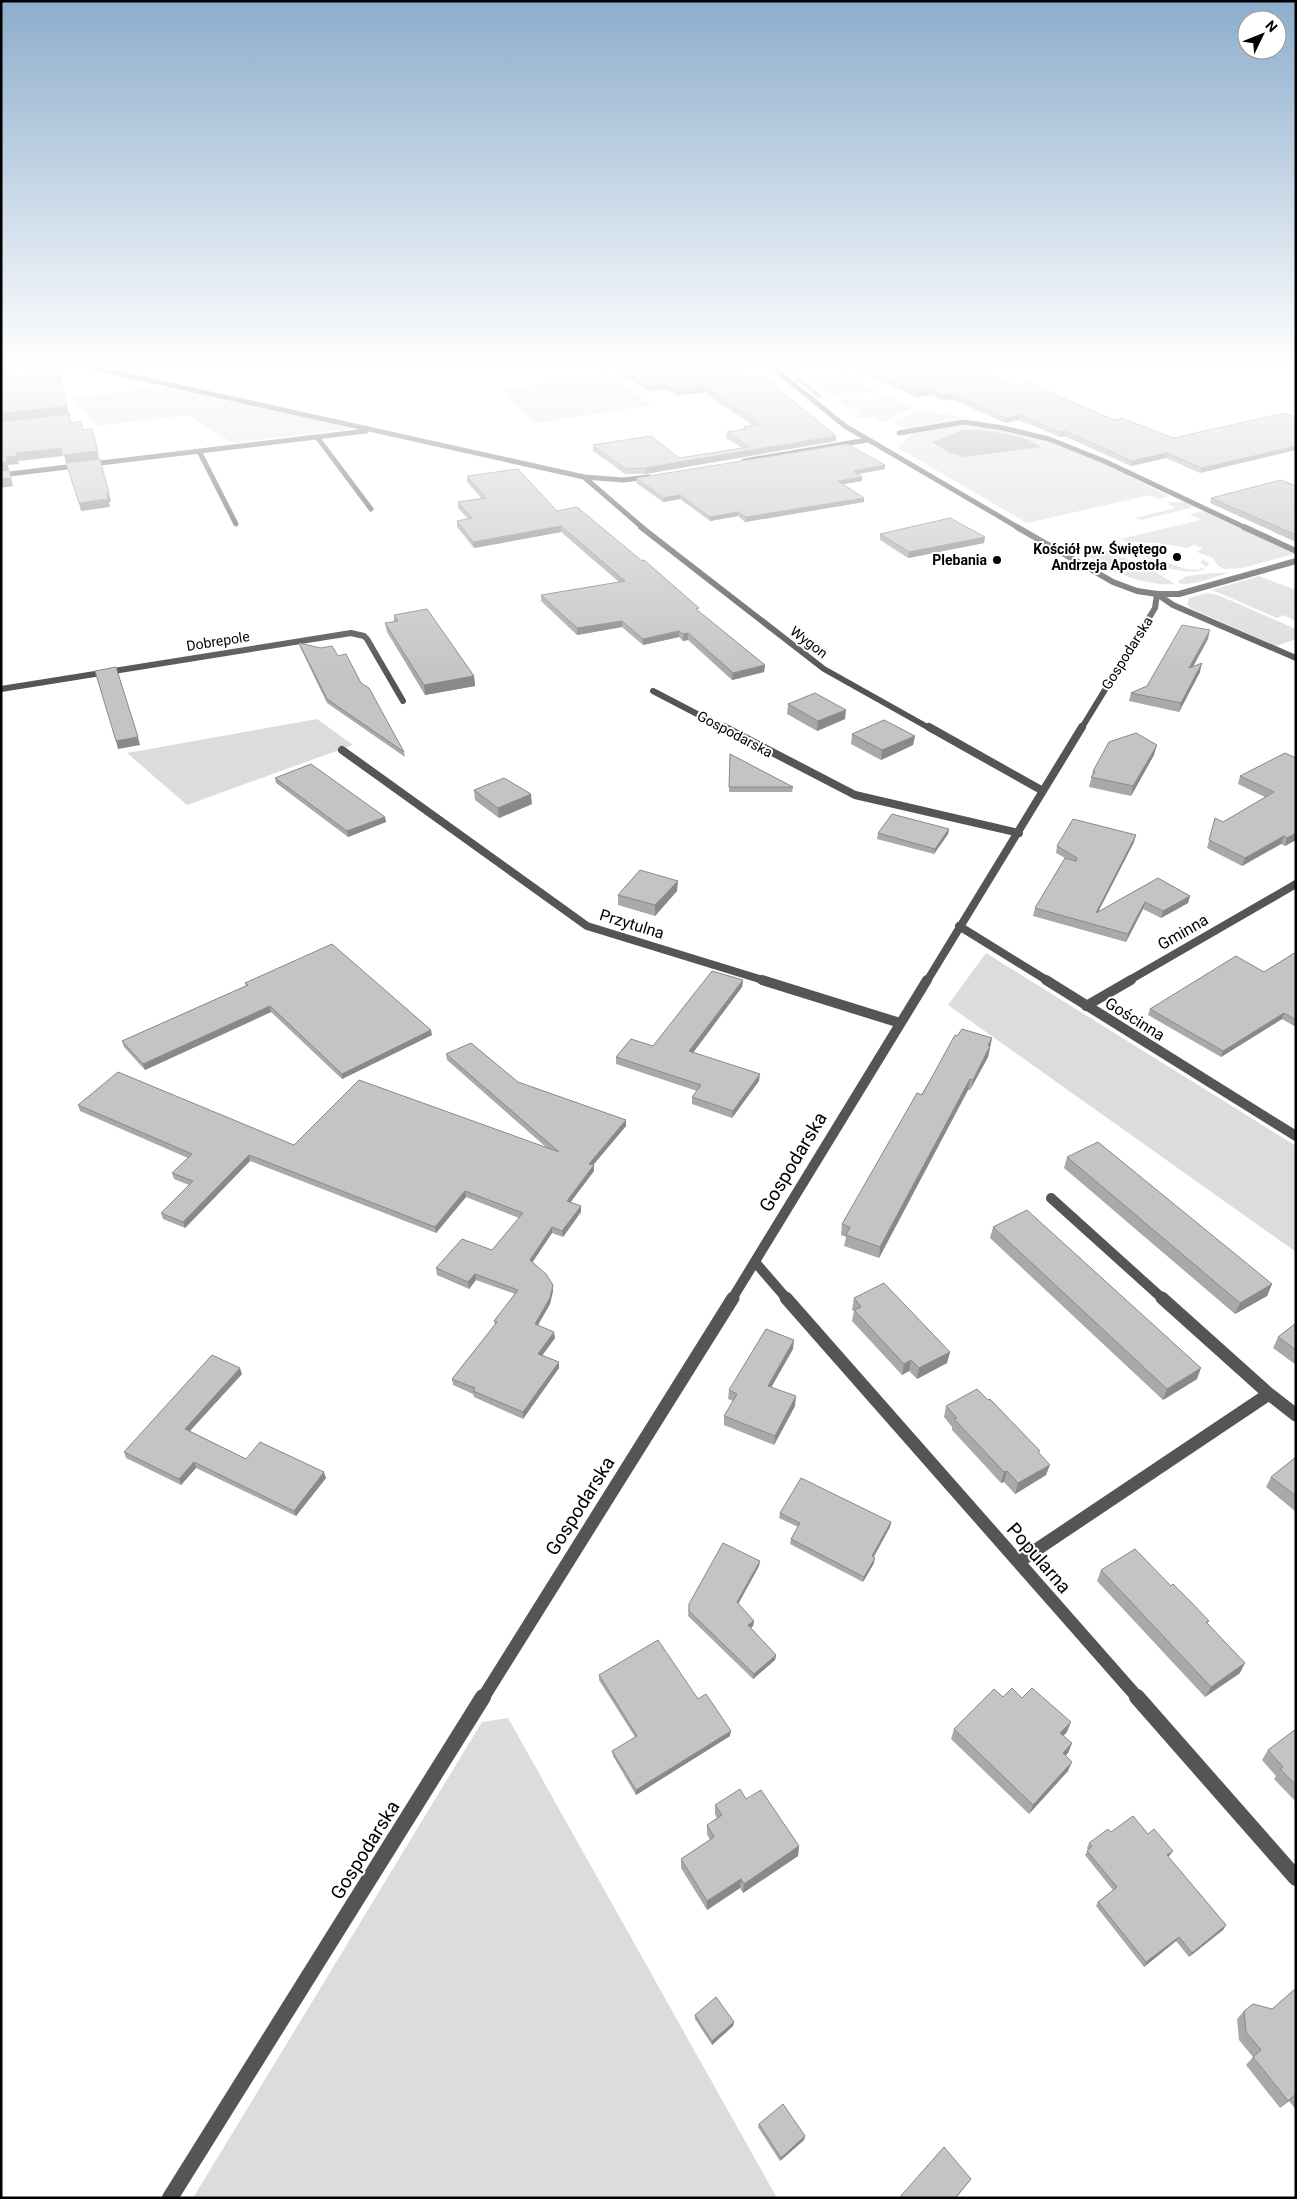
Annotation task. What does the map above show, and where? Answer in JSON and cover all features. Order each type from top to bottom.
[{"type":"street","points":[[1,475],[44,470]]},
{"type":"street","points":[[209,470],[236,524]]},
{"type":"street","points":[[342,470],[371,509]]},
{"type":"street","points":[[551,470],[584,477],[623,480],[654,476]]},
{"type":"street","points":[[919,470],[1114,582],[1137,591],[1157,594],[1178,594],[1296,561]]},
{"type":"street","points":[[1122,470],[1296,551]]},
{"type":"street","name":"Wygon","points":[[584,477],[659,542],[824,669],[1043,791]]},
{"type":"street","points":[[1157,594],[1173,605],[1296,658]]},
{"type":"street","name":"Gospodarska","points":[[170,2198],[754,1262],[959,926],[1019,833],[1155,608],[1157,594]]},
{"type":"street","name":"Dobrepole","points":[[1,689],[350,633],[364,636],[367,639],[403,701]]},
{"type":"street","name":"Gospodarska","points":[[653,691],[854,795],[1019,833]]},
{"type":"street","name":"Przytulna","points":[[342,750],[587,926],[900,1023]]},
{"type":"street","name":"Gminna","points":[[1086,1006],[1296,884]]},
{"type":"street","name":"Gościnna","points":[[959,926],[1296,1136]]},
{"type":"street","points":[[1051,1198],[1269,1394],[1296,1415]]},
{"type":"street","name":"Popularna","points":[[754,1262],[1296,1878]]},
{"type":"street","points":[[1018,1562],[1269,1394]]},
{"type":"shaded area","points":[[935,470],[1116,470],[1169,496],[1159,499],[1150,495],[1027,523]]},
{"type":"shaded area","points":[[1185,502],[1194,507],[1141,520],[1135,518],[1176,508],[1167,503]]},
{"type":"shaded area","points":[[1203,511],[1294,554],[1242,568],[1225,569],[1218,566],[1213,558],[1197,552],[1203,548],[1194,545],[1187,548],[1159,543],[1128,542],[1120,539],[1201,520],[1189,514]]},
{"type":"shaded area","points":[[1105,551],[1147,567],[1175,584],[1140,581],[1118,573],[1087,556]]},
{"type":"shaded area","points":[[1143,554],[1186,569],[1197,570],[1206,567],[1192,572],[1157,565],[1163,565],[1158,562],[1156,565]]},
{"type":"shaded area","points":[[1204,559],[1209,564],[1206,567],[1200,562]]},
{"type":"shaded area","points":[[1228,573],[1196,583],[1180,584],[1178,581],[1187,576]]},
{"type":"shaded area","points":[[1259,576],[1296,590],[1296,621],[1283,615],[1277,618],[1212,590]]},
{"type":"shaded area","points":[[1206,593],[1218,595],[1296,629],[1296,639],[1276,646],[1190,608],[1187,604],[1189,598]]},
{"type":"shaded area","points":[[317,719],[353,745],[187,805],[127,753]]},
{"type":"shaded area","points":[[986,953],[1296,1146],[1296,1252],[948,1005]]},
{"type":"shaded area","points":[[508,1718],[777,2198],[193,2198],[482,1722]]},
{"type":"building","points":[[9,470],[11,478],[1,479],[1,471]]},
{"type":"building","points":[[68,470],[103,470],[109,493],[107,494],[108,499],[79,503]]},
{"type":"building","points":[[519,470],[557,511],[577,507],[642,561],[644,560],[699,608],[696,609],[765,665],[733,673],[688,633],[683,634],[679,631],[643,639],[622,621],[577,628],[541,595],[625,581],[561,526],[473,542],[457,521],[472,518],[458,502],[486,498],[467,476]]},
{"type":"building","points":[[688,470],[860,470],[853,471],[862,477],[838,481],[864,498],[746,517],[738,512],[710,517],[680,495],[663,498],[636,478]]},
{"type":"building","points":[[1281,480],[1296,486],[1296,535],[1211,498]]},
{"type":"building","points":[[950,518],[985,537],[909,552],[880,534]]},
{"type":"building","points":[[427,609],[474,676],[424,685],[385,623],[398,621],[394,615]]},
{"type":"building","points":[[1182,625],[1210,630],[1189,668],[1202,663],[1181,703],[1131,693],[1147,686]]},
{"type":"building","points":[[299,643],[321,648],[332,646],[338,656],[346,654],[361,683],[369,688],[404,752],[327,699]]},
{"type":"building","points":[[116,667],[138,737],[116,741],[95,671]]},
{"type":"building","points":[[815,693],[846,710],[818,721],[788,704]]},
{"type":"building","points":[[884,720],[915,736],[882,750],[852,734]]},
{"type":"building","points":[[1136,733],[1157,745],[1133,786],[1091,777],[1109,742]]},
{"type":"building","points":[[1285,753],[1296,758],[1296,833],[1287,838],[1284,836],[1245,858],[1209,840],[1215,818],[1223,822],[1274,792],[1240,776]]},
{"type":"building","points":[[730,754],[793,787],[729,787]]},
{"type":"building","points":[[311,764],[385,817],[347,831],[275,778]]},
{"type":"building","points":[[504,778],[531,794],[498,808],[474,790]]},
{"type":"building","points":[[892,814],[949,829],[935,849],[878,833]]},
{"type":"building","points":[[1073,819],[1136,835],[1096,913],[1158,878],[1190,896],[1163,911],[1145,902],[1128,934],[1035,908],[1065,858],[1076,861],[1077,858],[1057,846]]},
{"type":"building","points":[[640,870],[678,881],[655,905],[618,895]]},
{"type":"building","points":[[332,944],[431,1030],[342,1074],[270,1006],[143,1064],[122,1041],[248,985],[245,983]]},
{"type":"building","points":[[1296,952],[1296,1020],[1284,1013],[1223,1051],[1150,1009],[1236,956],[1264,972]]},
{"type":"building","points":[[712,971],[743,980],[689,1051],[760,1074],[733,1111],[692,1097],[701,1085],[616,1057],[631,1039],[653,1046]]},
{"type":"building","points":[[962,1029],[992,1038],[988,1045],[990,1046],[973,1080],[970,1079],[880,1247],[846,1235],[850,1227],[842,1224],[917,1093],[922,1095],[955,1035],[957,1036]]},
{"type":"building","points":[[471,1043],[518,1082],[626,1120],[589,1164],[594,1165],[567,1201],[581,1206],[562,1231],[552,1227],[530,1260],[546,1274],[553,1285],[550,1298],[535,1324],[554,1332],[538,1354],[559,1362],[523,1412],[473,1391],[475,1388],[452,1379],[497,1322],[494,1321],[518,1290],[475,1274],[468,1282],[436,1268],[462,1239],[492,1250],[523,1213],[465,1191],[435,1227],[249,1155],[183,1222],[161,1213],[193,1181],[172,1173],[192,1154],[78,1105],[118,1072],[294,1145],[359,1080],[559,1152],[446,1054]]},
{"type":"building","points":[[1098,1142],[1272,1284],[1240,1303],[1067,1157]]},
{"type":"building","points":[[1027,1210],[1201,1368],[1167,1389],[993,1227]]},
{"type":"building","points":[[884,1283],[950,1352],[919,1368],[911,1360],[904,1364],[854,1310],[861,1307],[854,1298]]},
{"type":"building","points":[[1296,1323],[1296,1350],[1278,1337]]},
{"type":"building","points":[[766,1329],[794,1340],[768,1386],[796,1396],[775,1436],[724,1416],[737,1394],[729,1390]]},
{"type":"building","points":[[212,1355],[240,1368],[185,1429],[246,1459],[260,1442],[324,1472],[294,1511],[194,1462],[179,1479],[124,1452]]},
{"type":"building","points":[[977,1389],[988,1400],[990,1399],[1040,1451],[1038,1452],[1050,1465],[1018,1483],[1007,1471],[1004,1472],[954,1419],[957,1418],[946,1406]]},
{"type":"building","points":[[1296,1457],[1296,1496],[1271,1477]]},
{"type":"building","points":[[801,1478],[891,1522],[872,1556],[875,1558],[864,1577],[791,1539],[800,1523],[780,1513]]},
{"type":"building","points":[[723,1543],[760,1561],[737,1602],[754,1621],[748,1625],[776,1655],[754,1674],[689,1611],[689,1604]]},
{"type":"building","points":[[1135,1549],[1171,1586],[1173,1584],[1191,1602],[1209,1621],[1206,1622],[1245,1663],[1211,1687],[1101,1570]]},
{"type":"building","points":[[658,1640],[698,1699],[706,1694],[731,1731],[636,1790],[612,1751],[637,1736],[599,1675]]},
{"type":"building","points":[[1012,1688],[1022,1698],[1032,1688],[1071,1722],[1060,1733],[1072,1743],[1063,1753],[1072,1762],[1033,1805],[954,1729],[994,1689],[1003,1697]]},
{"type":"building","points":[[1296,1729],[1296,1785],[1280,1769],[1283,1767],[1268,1750]]},
{"type":"building","points":[[740,1789],[746,1799],[761,1790],[799,1846],[744,1884],[741,1879],[707,1901],[681,1859],[714,1837],[707,1825],[722,1815],[715,1805]]},
{"type":"building","points":[[1133,1816],[1148,1834],[1154,1829],[1173,1851],[1167,1855],[1226,1925],[1192,1953],[1179,1937],[1146,1962],[1098,1902],[1117,1887],[1087,1851],[1092,1846],[1089,1843],[1108,1829],[1111,1832]]},
{"type":"building","points":[[1295,1989],[1296,2094],[1288,2101],[1253,2057],[1261,2050],[1246,2032],[1244,2011],[1253,2004],[1272,2009]]},
{"type":"building","points":[[716,1997],[734,2022],[712,2041],[695,2015]]},
{"type":"building","points":[[783,2104],[805,2136],[781,2158],[759,2124]]},
{"type":"building","points":[[944,2147],[971,2179],[955,2198],[899,2198]]},
{"type":"place","name":"Kościół pw. Świętego Andrzeja Apostoła","points":[[1177,557]]},
{"type":"place","name":"Plebania","points":[[997,560]]}]
